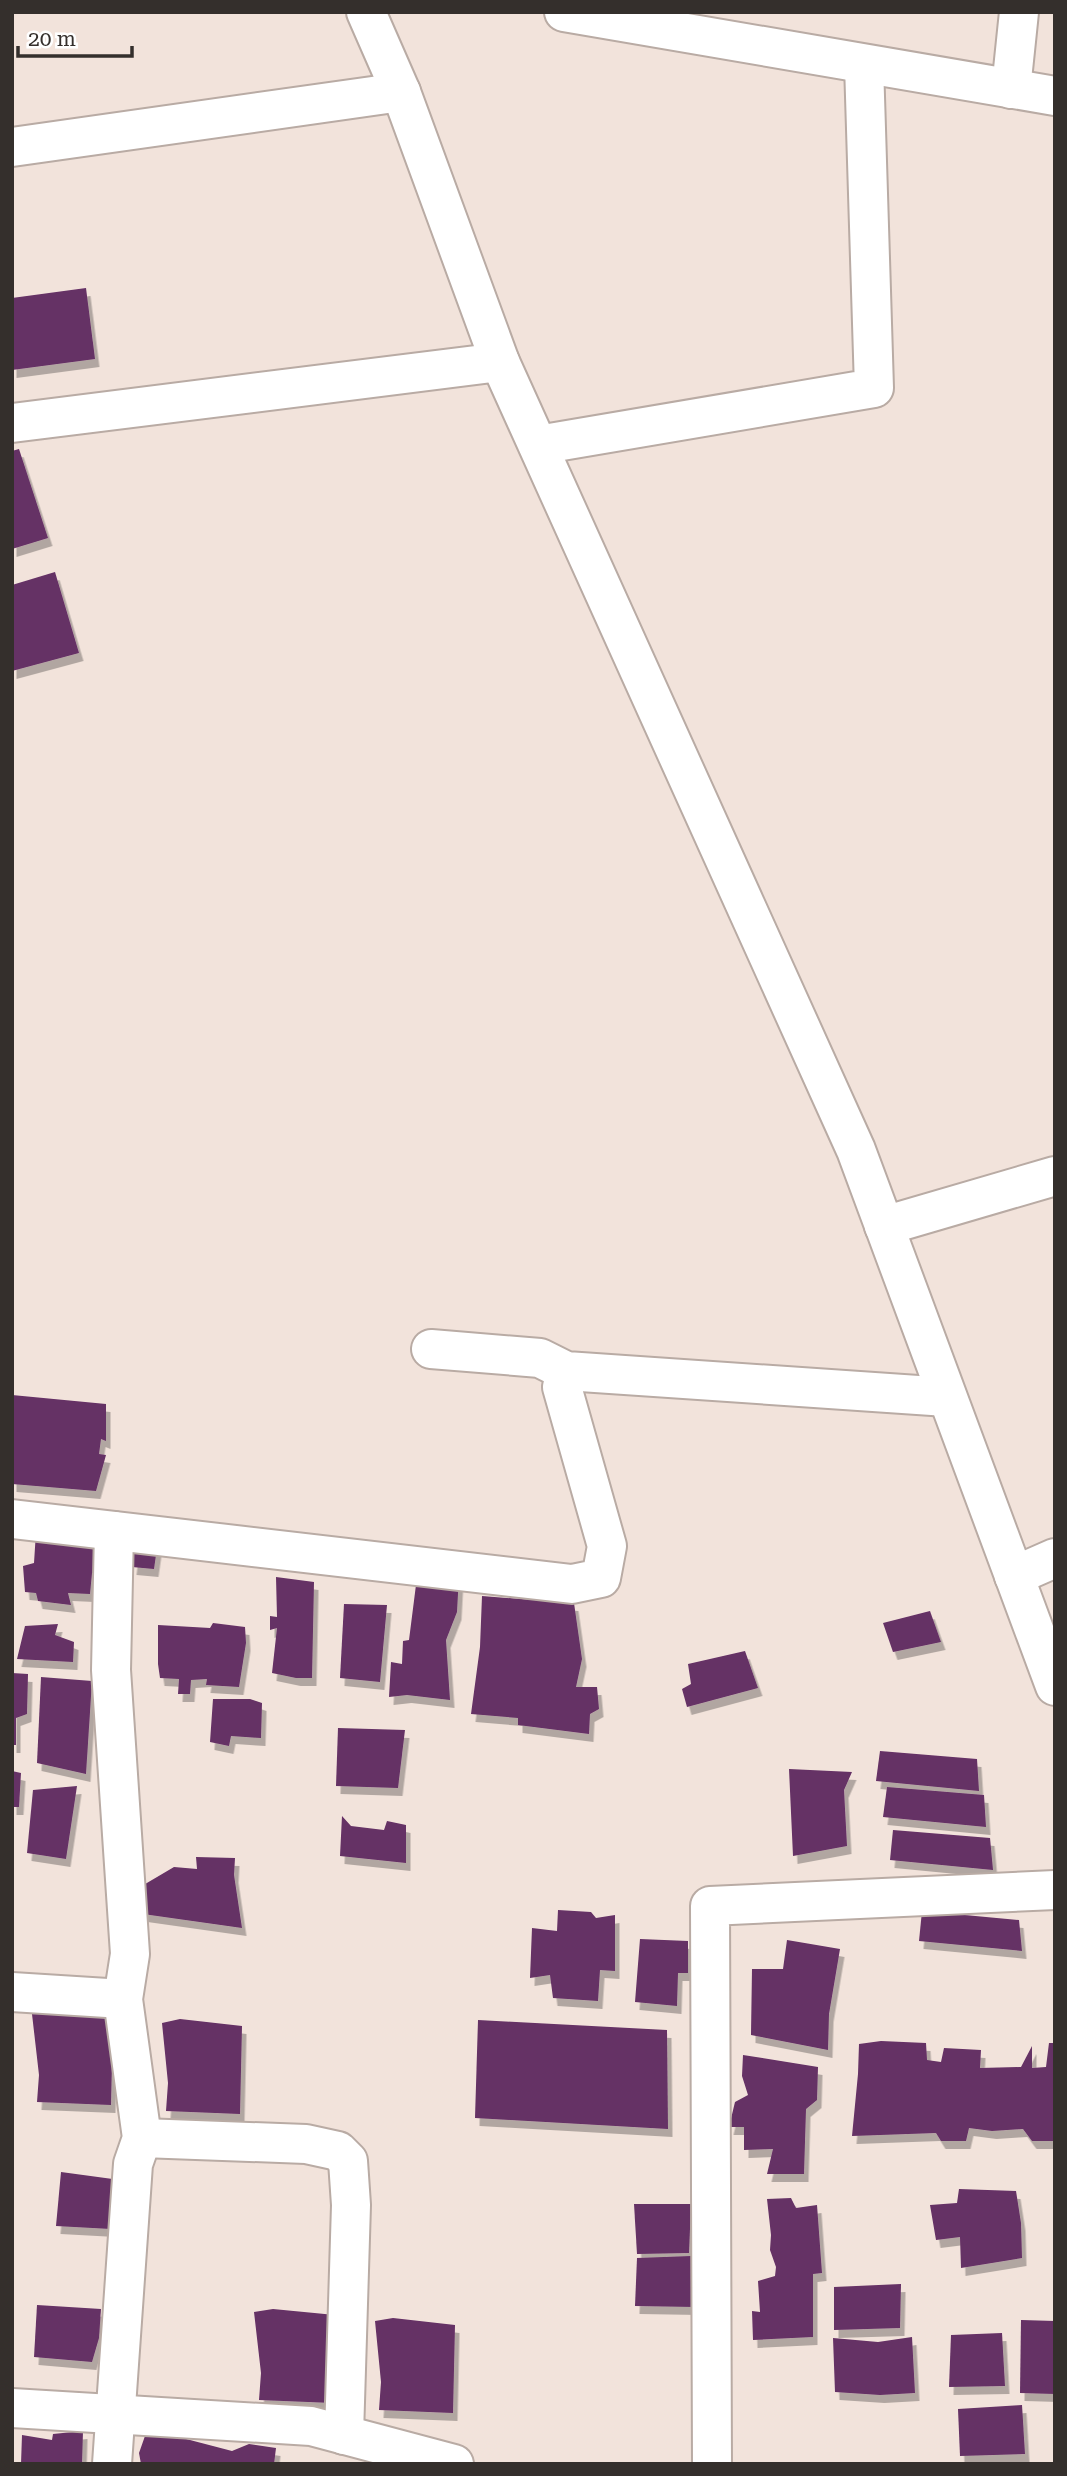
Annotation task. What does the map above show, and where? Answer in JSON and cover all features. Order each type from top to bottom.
[{"type":"street","points":[[366,12],[401,92],[500,362],[856,1150],[1055,1686]]},
{"type":"street","points":[[564,12],[1055,96]]},
{"type":"street","points":[[1011,89],[1019,12]]},
{"type":"street","points":[[538,445],[874,388],[863,64]]},
{"type":"street","points":[[12,147],[401,92]]},
{"type":"street","points":[[12,423],[500,362]]},
{"type":"street","points":[[884,1226],[1055,1176]]},
{"type":"street","points":[[431,1349],[540,1358],[566,1371],[947,1397]]},
{"type":"street","points":[[12,1519],[572,1584],[601,1578],[607,1546],[562,1387],[566,1371]]},
{"type":"street","points":[[112,2464],[133,2164],[142,2138],[123,1999],[130,1954],[111,1670],[114,1531]]},
{"type":"street","points":[[1014,1576],[1055,1558]]},
{"type":"street","points":[[712,2464],[709,1906],[1055,1890]]},
{"type":"street","points":[[12,1992],[123,1999]]},
{"type":"street","points":[[142,2138],[306,2144],[338,2151],[348,2161],[351,2205],[344,2435]]},
{"type":"street","points":[[12,2408],[311,2426],[454,2464]]},
{"type":"building","points":[[86,288],[95,359],[12,370],[12,298]]},
{"type":"building","points":[[19,449],[48,538],[12,549],[12,451]]},
{"type":"building","points":[[55,572],[79,653],[12,671],[12,585]]},
{"type":"building","points":[[12,1395],[106,1404],[106,1441],[101,1439],[99,1454],[106,1455],[96,1491],[12,1484]]},
{"type":"building","points":[[36,1532],[102,1538],[100,1575],[92,1573],[90,1594],[68,1593],[71,1605],[38,1601],[36,1593],[25,1592],[23,1566],[34,1563]]},
{"type":"building","points":[[135,1543],[157,1548],[154,1569],[132,1567]]},
{"type":"building","points":[[459,1575],[457,1612],[446,1640],[450,1700],[407,1695],[389,1697],[391,1662],[402,1664],[403,1641],[409,1640],[417,1577]]},
{"type":"building","points":[[276,1577],[314,1582],[312,1678],[272,1673],[277,1628],[270,1630],[270,1616],[277,1617]]},
{"type":"building","points":[[482,1596],[574,1603],[582,1659],[576,1687],[597,1687],[599,1709],[590,1714],[589,1734],[518,1725],[518,1718],[471,1714],[480,1647]]},
{"type":"building","points":[[344,1604],[387,1605],[380,1682],[340,1678]]},
{"type":"building","points":[[930,1611],[941,1642],[893,1652],[883,1623]]},
{"type":"building","points":[[213,1623],[245,1627],[246,1643],[239,1687],[206,1685],[207,1679],[191,1680],[190,1694],[178,1694],[179,1679],[160,1678],[158,1625],[210,1628]]},
{"type":"building","points":[[58,1624],[55,1635],[74,1642],[73,1662],[17,1659],[25,1626]]},
{"type":"building","points":[[745,1651],[758,1688],[687,1707],[682,1689],[691,1684],[688,1664]]},
{"type":"building","points":[[12,1673],[28,1674],[27,1714],[16,1718],[16,1745],[12,1745]]},
{"type":"building","points":[[41,1677],[92,1681],[86,1774],[37,1763]]},
{"type":"building","points":[[213,1699],[250,1699],[262,1703],[261,1738],[231,1736],[229,1746],[210,1742]]},
{"type":"building","points":[[338,1728],[405,1730],[398,1788],[336,1786]]},
{"type":"building","points":[[880,1751],[977,1759],[979,1791],[876,1781]]},
{"type":"building","points":[[789,1769],[852,1772],[844,1790],[847,1846],[793,1856]]},
{"type":"building","points":[[12,1771],[21,1773],[19,1807],[12,1807]]},
{"type":"building","points":[[77,1786],[66,1859],[27,1853],[33,1790]]},
{"type":"building","points":[[887,1787],[984,1795],[986,1827],[883,1817]]},
{"type":"building","points":[[342,1816],[351,1826],[384,1830],[387,1821],[406,1825],[406,1863],[340,1856]]},
{"type":"building","points":[[893,1830],[990,1838],[993,1870],[890,1860]]},
{"type":"building","points":[[196,1857],[235,1858],[234,1875],[242,1928],[136,1913],[135,1890],[174,1867],[197,1869]]},
{"type":"building","points":[[558,1910],[591,1912],[596,1918],[615,1915],[615,1971],[600,1970],[598,2001],[553,1998],[550,1975],[530,1978],[532,1928],[557,1931]]},
{"type":"building","points":[[922,1911],[1019,1920],[1022,1951],[919,1941]]},
{"type":"building","points":[[640,1939],[688,1941],[688,1973],[678,1973],[677,2006],[635,2002]]},
{"type":"building","points":[[787,1940],[840,1949],[829,2014],[828,2050],[751,2035],[752,1969],[783,1969]]},
{"type":"building","points":[[50,2011],[113,2018],[111,2105],[37,2102],[39,2075],[32,2014]]},
{"type":"building","points":[[180,2019],[242,2026],[240,2114],[166,2111],[168,2083],[162,2023]]},
{"type":"building","points":[[478,2020],[667,2030],[668,2129],[475,2118]]},
{"type":"building","points":[[881,2041],[926,2043],[927,2060],[941,2062],[944,2048],[981,2050],[980,2068],[1021,2067],[1032,2046],[1032,2068],[1046,2067],[1049,2043],[1055,2043],[1055,2141],[1032,2141],[1023,2129],[992,2131],[969,2128],[966,2141],[941,2141],[936,2133],[852,2136],[859,2044]]},
{"type":"building","points":[[743,2055],[818,2067],[817,2100],[806,2109],[804,2174],[767,2174],[773,2149],[744,2150],[744,2127],[729,2127],[735,2102],[748,2095],[742,2076]]},
{"type":"building","points":[[61,2172],[120,2180],[111,2229],[56,2226]]},
{"type":"building","points":[[959,2189],[1016,2191],[1021,2223],[1022,2258],[961,2268],[960,2237],[936,2240],[930,2205],[957,2203]]},
{"type":"building","points":[[791,2198],[796,2208],[817,2205],[822,2273],[813,2274],[813,2337],[753,2340],[752,2311],[760,2312],[758,2281],[775,2276],[776,2267],[770,2250],[767,2199]]},
{"type":"building","points":[[634,2204],[691,2204],[689,2253],[637,2254]]},
{"type":"building","points":[[691,2256],[695,2307],[635,2306],[637,2258]]},
{"type":"building","points":[[901,2284],[900,2328],[834,2330],[834,2287]]},
{"type":"building","points":[[37,2305],[101,2309],[99,2338],[92,2362],[34,2357]]},
{"type":"building","points":[[273,2309],[335,2315],[333,2403],[259,2400],[261,2373],[254,2312]]},
{"type":"building","points":[[393,2318],[455,2325],[453,2413],[379,2410],[381,2382],[375,2321]]},
{"type":"building","points":[[1021,2320],[1055,2321],[1055,2394],[1020,2393]]},
{"type":"building","points":[[1002,2333],[1005,2386],[949,2387],[951,2335]]},
{"type":"building","points":[[912,2337],[915,2393],[880,2395],[835,2392],[833,2338],[878,2342]]},
{"type":"building","points":[[1022,2405],[1025,2454],[960,2456],[958,2409]]},
{"type":"building","points":[[83,2431],[82,2464],[21,2464],[22,2435],[52,2440],[53,2434]]},
{"type":"building","points":[[167,2434],[232,2451],[249,2444],[276,2448],[274,2464],[141,2464],[139,2453],[145,2436]]}]
